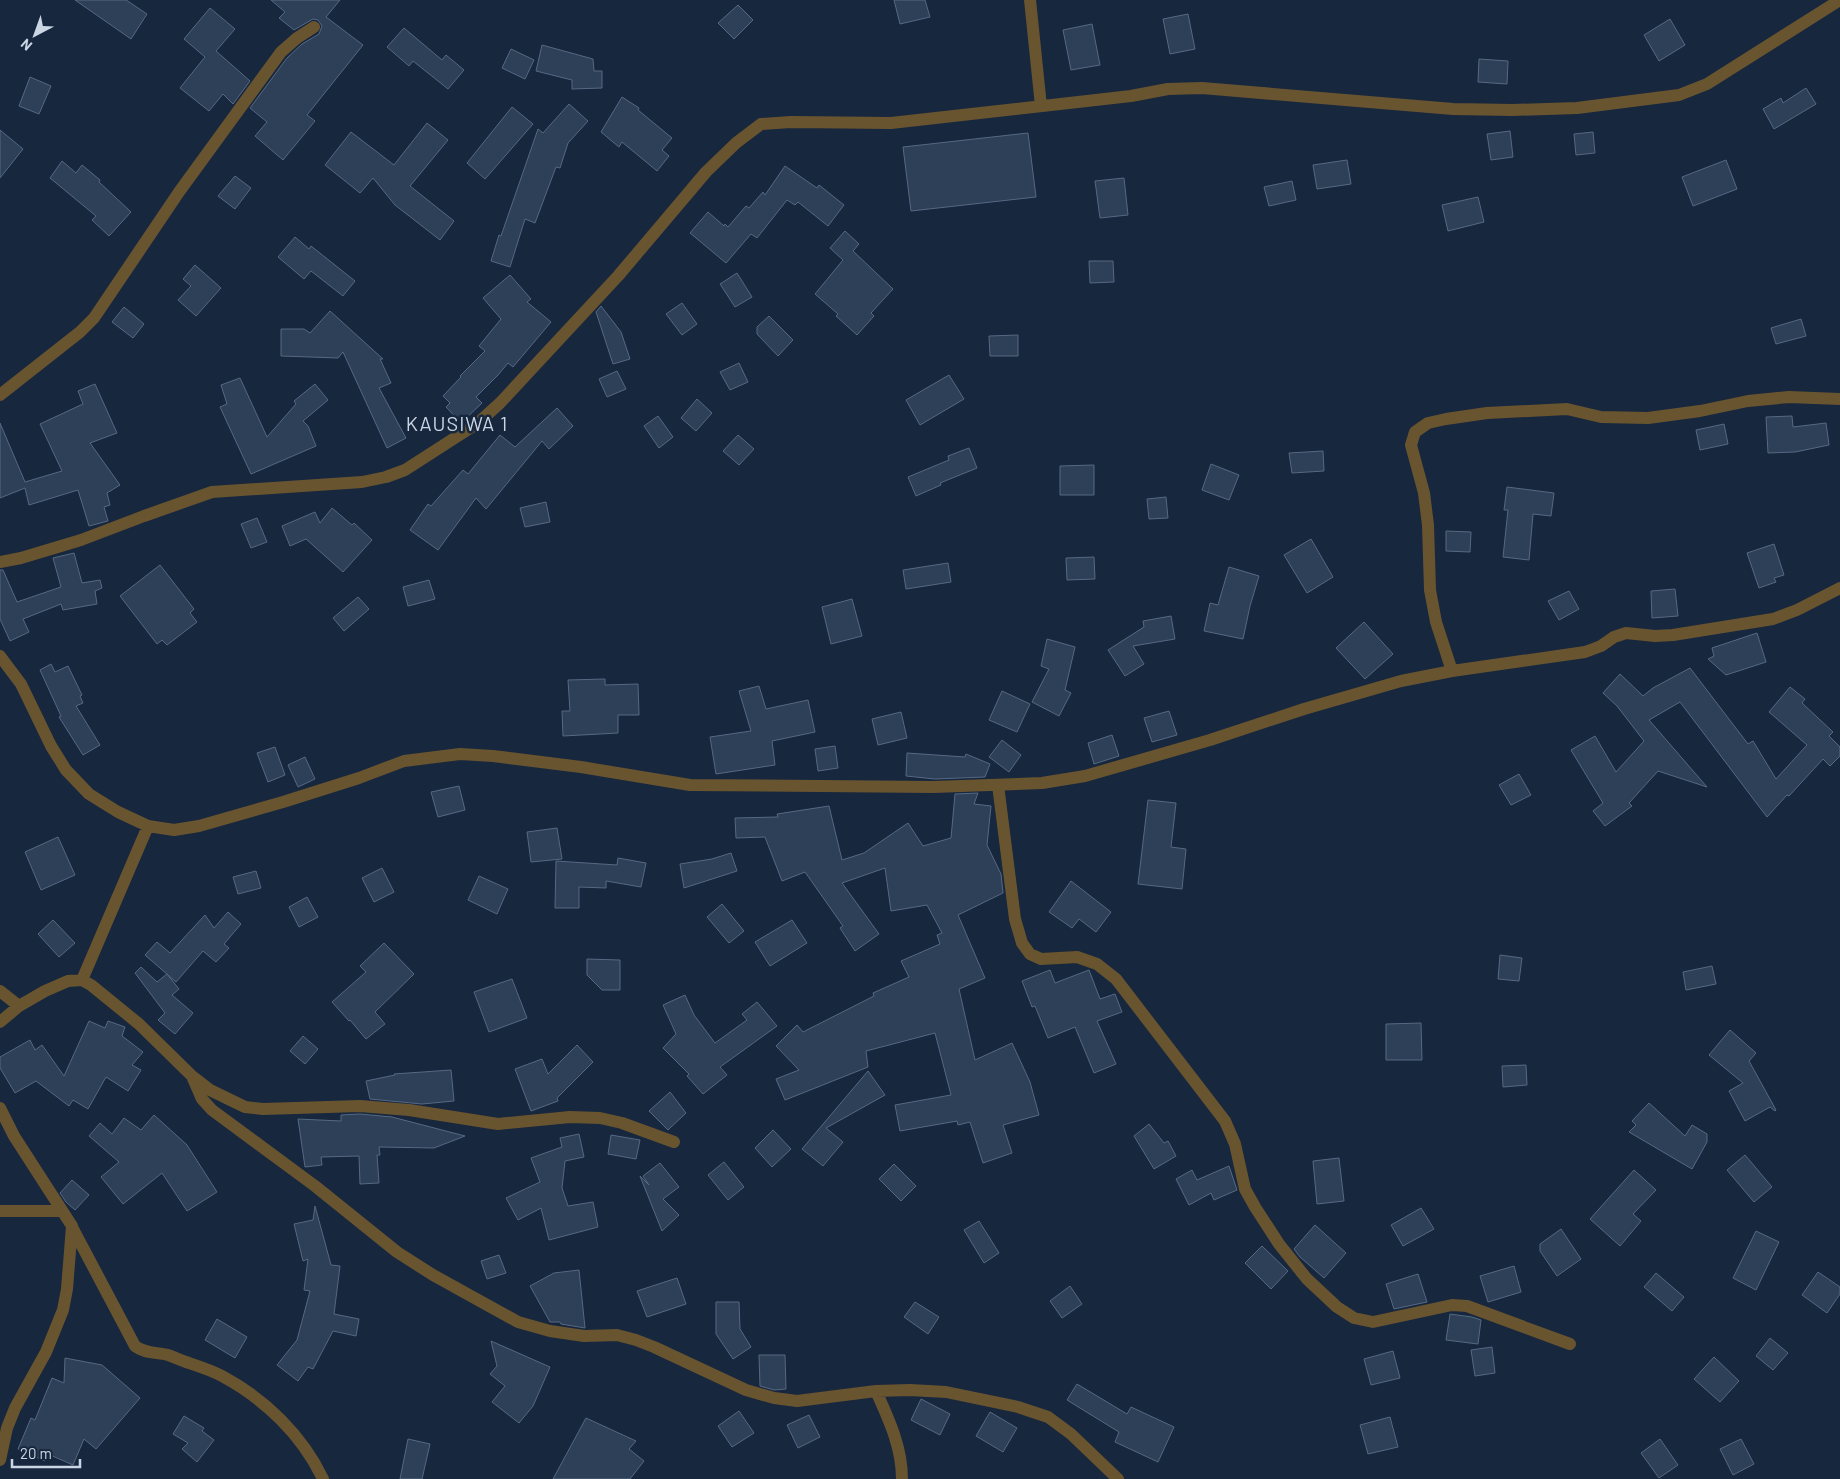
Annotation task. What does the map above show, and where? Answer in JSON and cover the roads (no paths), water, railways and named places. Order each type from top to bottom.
[{"type":"street","points":[[1030,0],[1041,106]]},
{"type":"street","points":[[0,562],[21,558],[81,540],[212,492],[362,482],[386,477],[405,470],[478,422],[500,403],[618,276],[706,172],[736,143],[761,124],[791,122],[891,123],[1131,96],[1168,89],[1202,88],[1453,109],[1577,108],[1679,95],[1707,84],[1840,0]]},
{"type":"street","points":[[0,395],[80,332],[94,318],[179,192],[281,52],[314,27]]},
{"type":"street","points":[[1452,670],[1436,622],[1430,590],[1428,525],[1424,493],[1411,445],[1415,432],[1428,423],[1487,412],[1568,409],[1601,417],[1648,418],[1700,411],[1748,401],[1789,397],[1840,399]]},
{"type":"street","points":[[0,656],[20,684],[51,746],[66,770],[89,794],[118,812],[148,826],[174,830],[199,826],[359,778],[404,761],[460,754],[502,757],[690,785],[998,785],[1042,783],[1084,776],[1210,740],[1304,708],[1401,681],[1452,670],[1585,652],[1601,646],[1614,636],[1626,633],[1655,636],[1674,635],[1773,619],[1797,610],[1840,588]]},
{"type":"street","points":[[998,785],[1015,918],[1022,943],[1030,954],[1041,959],[1077,957],[1097,964],[1116,979],[1225,1121],[1235,1144],[1245,1189],[1279,1244],[1307,1279],[1337,1307],[1354,1318],[1373,1322],[1452,1305],[1467,1306],[1570,1344]]},
{"type":"street","points":[[82,980],[148,826]]},
{"type":"street","points":[[0,1022],[19,1006],[45,991],[68,981],[82,980],[91,985],[139,1024],[192,1076],[210,1090],[245,1107],[263,1109],[360,1106],[409,1110],[498,1124],[570,1117],[600,1118],[622,1123],[674,1142]]},
{"type":"street","points":[[0,991],[19,1006]]},
{"type":"street","points":[[192,1076],[202,1099],[212,1110],[315,1186],[397,1252],[433,1275],[518,1322],[550,1331],[584,1336],[617,1335],[636,1340],[746,1390],[774,1398],[798,1401],[876,1391],[910,1390],[946,1392],[1018,1407],[1048,1417],[1071,1434],[1118,1479]]},
{"type":"street","points":[[0,1108],[14,1136],[72,1226],[135,1346],[141,1351],[167,1355],[213,1372],[248,1392],[271,1410],[301,1442],[315,1462],[323,1479]]},
{"type":"street","points":[[0,1211],[62,1211]]},
{"type":"street","points":[[0,1460],[7,1428],[15,1408],[46,1352],[63,1310],[67,1289],[72,1226]]},
{"type":"street","points":[[876,1391],[893,1429],[902,1461],[902,1479]]},
{"type":"district","name":"KAUSIWA 1","points":[[457,424]]}]
